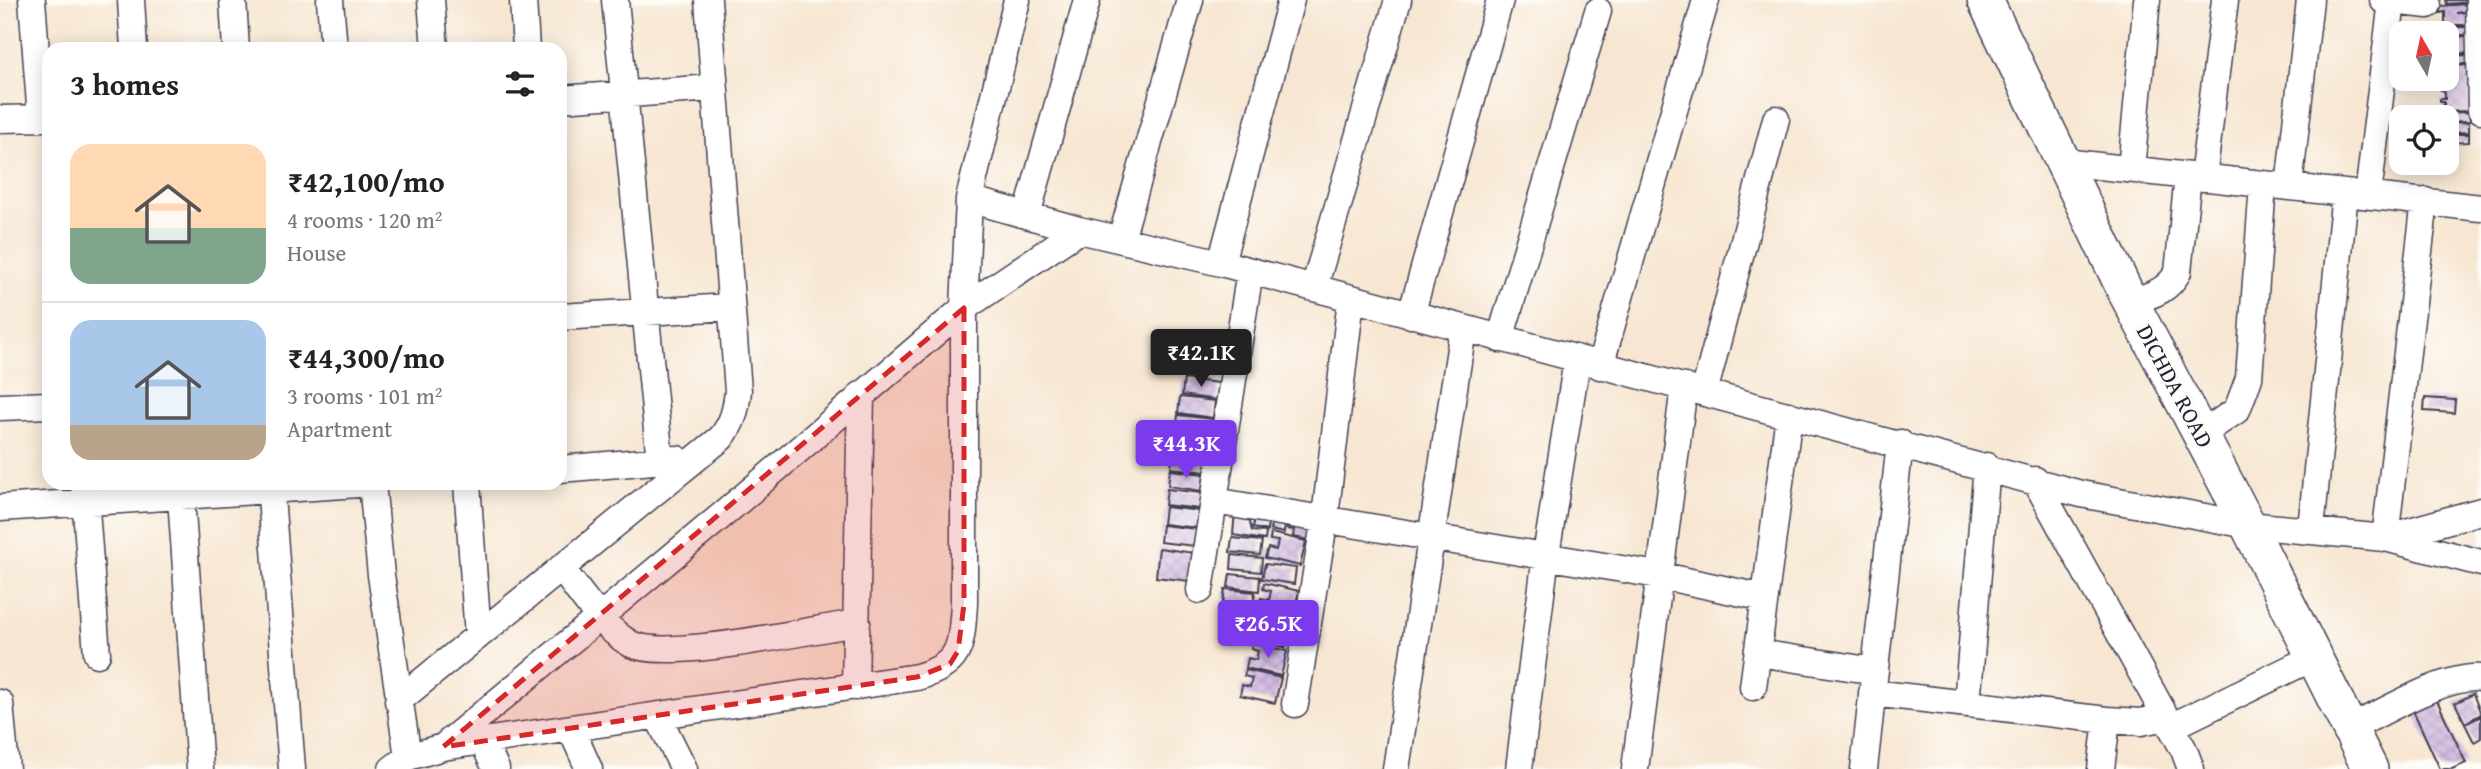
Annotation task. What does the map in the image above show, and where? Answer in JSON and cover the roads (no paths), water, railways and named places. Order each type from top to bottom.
[{"type":"main road","name":"DICHDA ROAD","points":[[1986,0],[2130,302],[2248,525],[2370,769]]},
{"type":"street","points":[[33,0],[42,88]]},
{"type":"street","points":[[131,0],[134,42]]},
{"type":"street","points":[[233,0],[236,42]]},
{"type":"street","points":[[330,0],[333,42]]},
{"type":"street","points":[[432,0],[435,42]]},
{"type":"street","points":[[523,0],[526,42]]},
{"type":"street","points":[[615,0],[660,461]]},
{"type":"street","points":[[398,701],[722,438],[736,411],[738,391],[708,0]]},
{"type":"street","points":[[374,490],[398,701],[398,765],[443,747],[855,687],[935,672],[950,664],[958,650],[964,604],[964,308],[969,199],[1017,0]]},
{"type":"street","points":[[1027,215],[1087,0]]},
{"type":"street","points":[[1121,239],[1190,0]]},
{"type":"street","points":[[1222,263],[1291,0]]},
{"type":"street","points":[[1314,288],[1398,0]]},
{"type":"street","points":[[1411,315],[1500,0]]},
{"type":"street","points":[[1519,769],[1545,555],[1588,363],[1706,0]]},
{"type":"street","points":[[2131,169],[2147,0]]},
{"type":"street","points":[[2130,302],[2159,292],[2171,284],[2178,272],[2225,0]]},
{"type":"street","points":[[2289,187],[2310,0]]},
{"type":"street","points":[[2479,0],[2481,110]]},
{"type":"street","points":[[2311,528],[2357,194],[2388,1],[2428,5]]},
{"type":"street","points":[[1500,339],[1598,11]]},
{"type":"street","points":[[567,99],[713,88]]},
{"type":"street","points":[[0,119],[42,118]]},
{"type":"street","points":[[1635,769],[1657,575],[1694,390],[1776,119]]},
{"type":"street","points":[[2063,162],[2481,208]]},
{"type":"street","points":[[2200,435],[2237,410],[2249,378],[2263,184]]},
{"type":"street","points":[[969,199],[1079,230],[1222,263],[1588,363],[2143,507],[2248,525],[2311,528],[2385,538],[2481,563]]},
{"type":"street","points":[[2385,538],[2425,201]]},
{"type":"street","points":[[443,747],[726,512],[964,308],[1079,230]]},
{"type":"street","points":[[1200,590],[1250,271]]},
{"type":"street","points":[[1295,704],[1325,517],[1351,299]]},
{"type":"street","points":[[567,317],[730,307]]},
{"type":"street","points":[[1396,769],[1463,329]]},
{"type":"street","points":[[855,687],[861,395]]},
{"type":"street","points":[[0,407],[42,405]]},
{"type":"street","points":[[1754,687],[1789,415]]},
{"type":"street","points":[[1864,769],[1900,443]]},
{"type":"street","points":[[567,468],[699,457]]},
{"type":"street","points":[[1967,704],[1987,466]]},
{"type":"street","points":[[2035,480],[2191,769]]},
{"type":"street","points":[[0,508],[85,493],[181,490],[200,769]]},
{"type":"street","points":[[270,490],[292,769]]},
{"type":"street","points":[[468,490],[478,636]]},
{"type":"street","points":[[85,493],[97,654]]},
{"type":"street","points":[[1214,501],[1545,555],[1765,598]]},
{"type":"street","points":[[2385,538],[2481,512]]},
{"type":"street","points":[[561,568],[599,615],[632,645],[662,650],[857,623]]},
{"type":"street","points":[[1758,653],[1967,704],[2141,722],[2168,722],[2314,657]]},
{"type":"street","points":[[2350,728],[2463,678],[2481,678]]},
{"type":"street","points":[[0,704],[6,769]]},
{"type":"street","points":[[659,717],[684,769]]},
{"type":"street","points":[[2101,769],[2107,720]]},
{"type":"street","points":[[571,729],[589,769]]},
{"type":"street","points":[[484,742],[496,769]]}]
